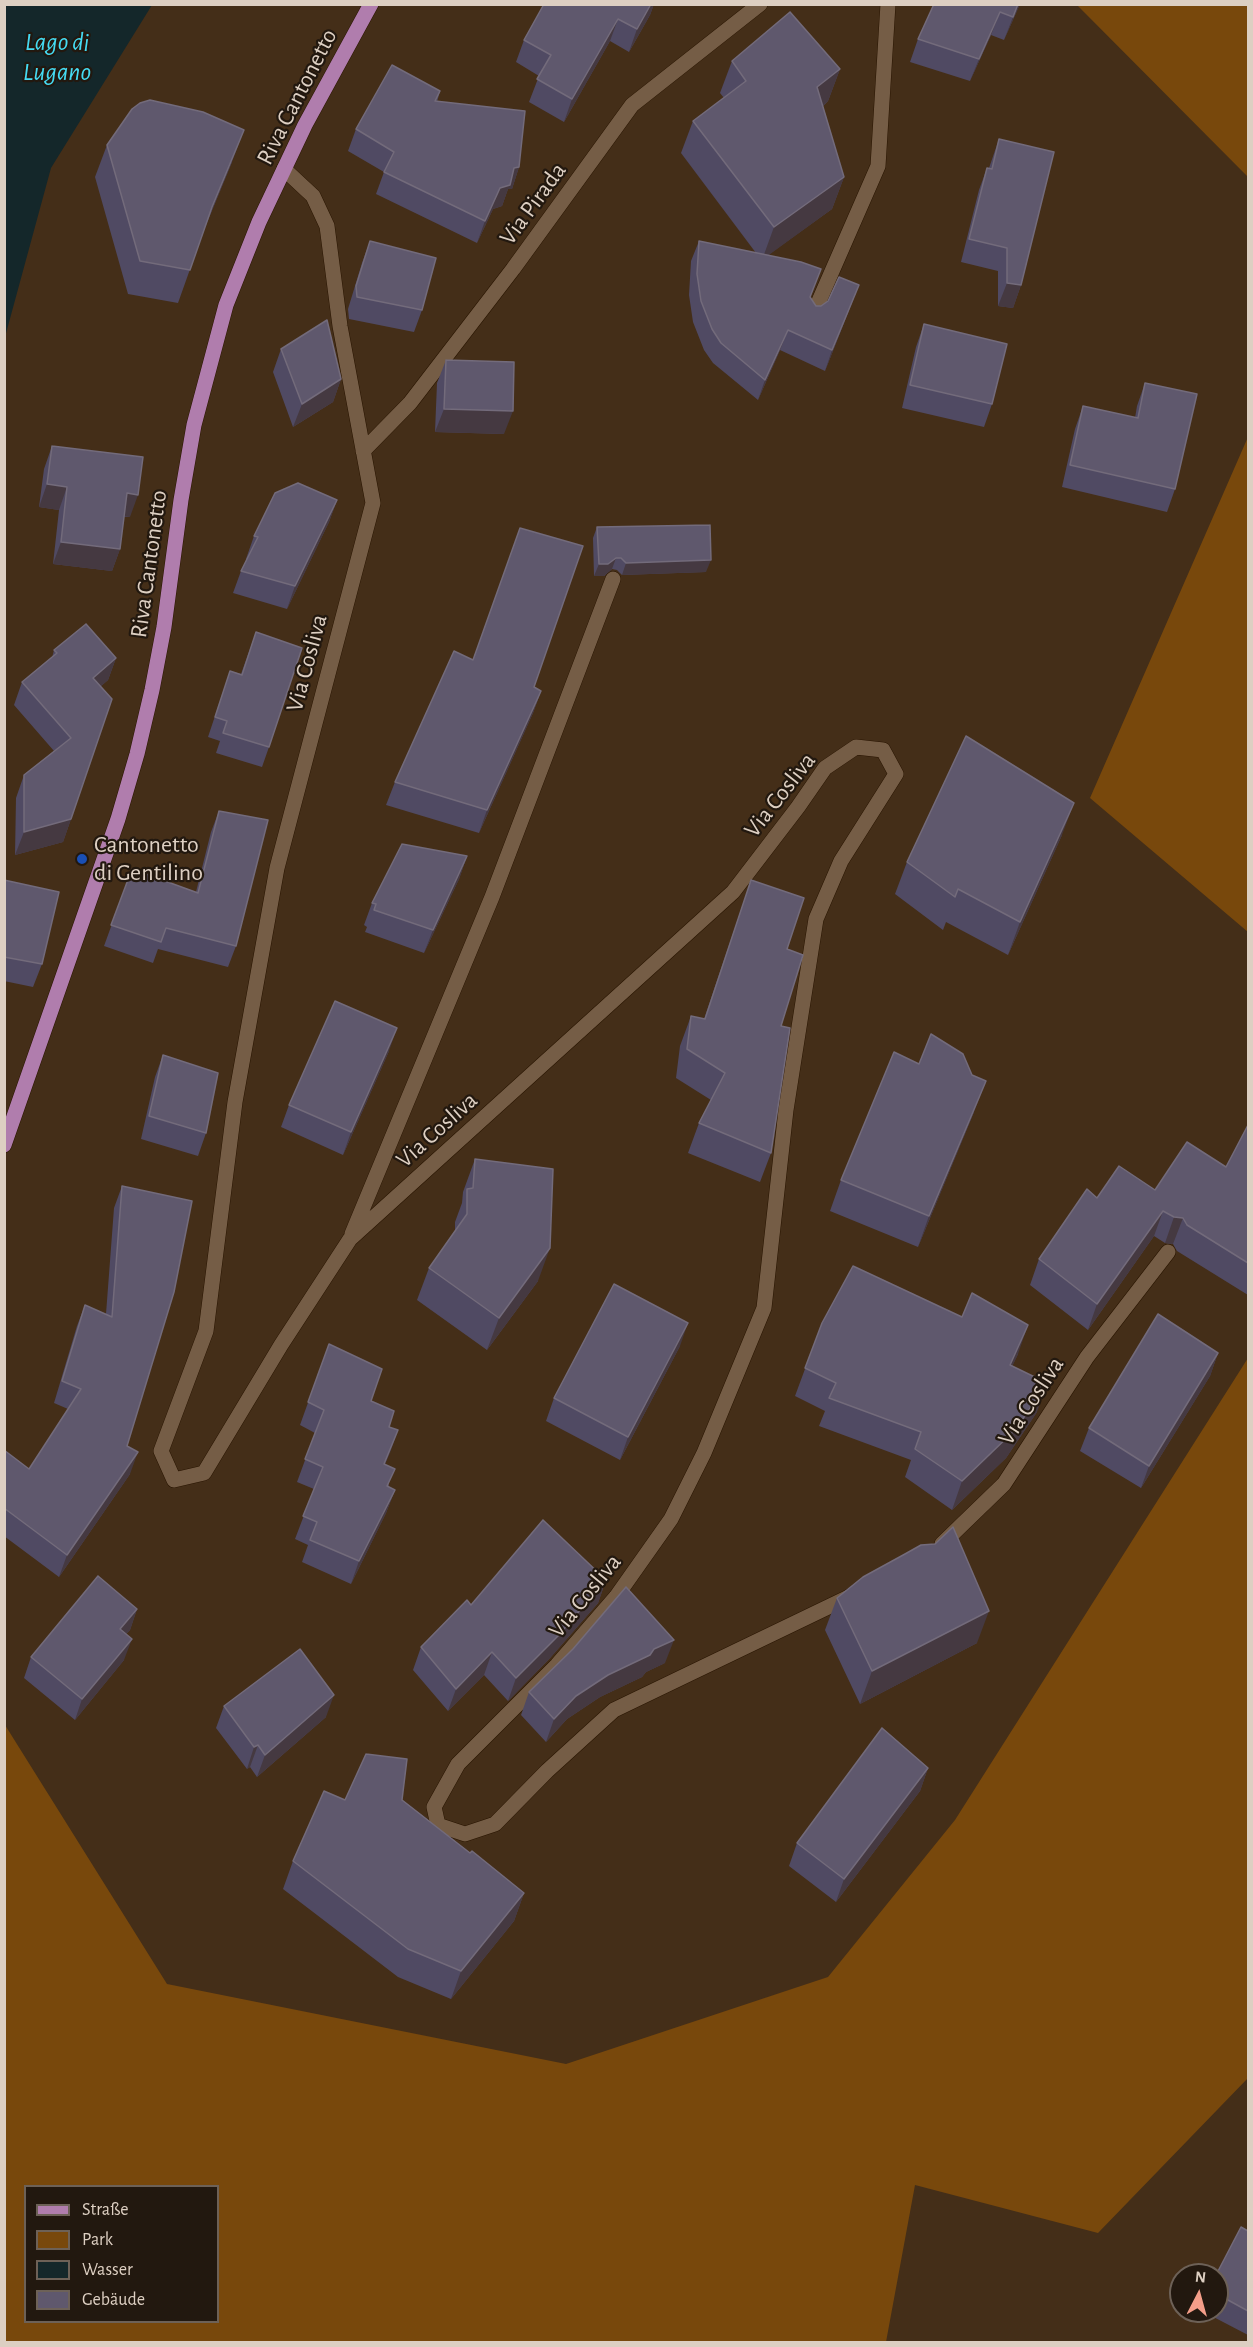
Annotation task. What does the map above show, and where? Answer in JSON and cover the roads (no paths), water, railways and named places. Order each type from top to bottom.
[{"type":"main road","name":"Riva Cantonetto","points":[[4,1145],[121,808],[152,690],[164,627],[181,500],[194,426],[226,305],[259,222],[305,125],[371,4]]},
{"type":"street","name":"Via Pirada","points":[[363,451],[417,394],[513,269],[632,105],[760,4]]},
{"type":"street","points":[[812,316],[878,166],[888,4]]},
{"type":"street","name":"Via Cosliva","points":[[284,169],[313,196],[327,226],[340,326],[373,503],[277,868],[234,1102],[206,1331],[161,1451],[174,1480],[204,1473],[280,1345],[350,1239],[733,892],[825,768],[856,747],[882,750],[896,774],[841,861],[816,920],[786,1110],[765,1308],[704,1453],[671,1519],[616,1597],[587,1631],[557,1665],[458,1764],[434,1807],[438,1825],[465,1834],[495,1824],[547,1771],[614,1710],[864,1590]]},
{"type":"street","points":[[350,1239],[492,897],[613,579]]},
{"type":"street","name":"Via Cosliva","points":[[934,1552],[1004,1484],[1087,1358],[1168,1251]]},
{"type":"water","name":"Lago di Lugano","points":[[5,4],[152,5],[51,168],[5,337]]},
{"type":"place","name":"Cantonetto di Gentilino","points":[[82,859]]}]
